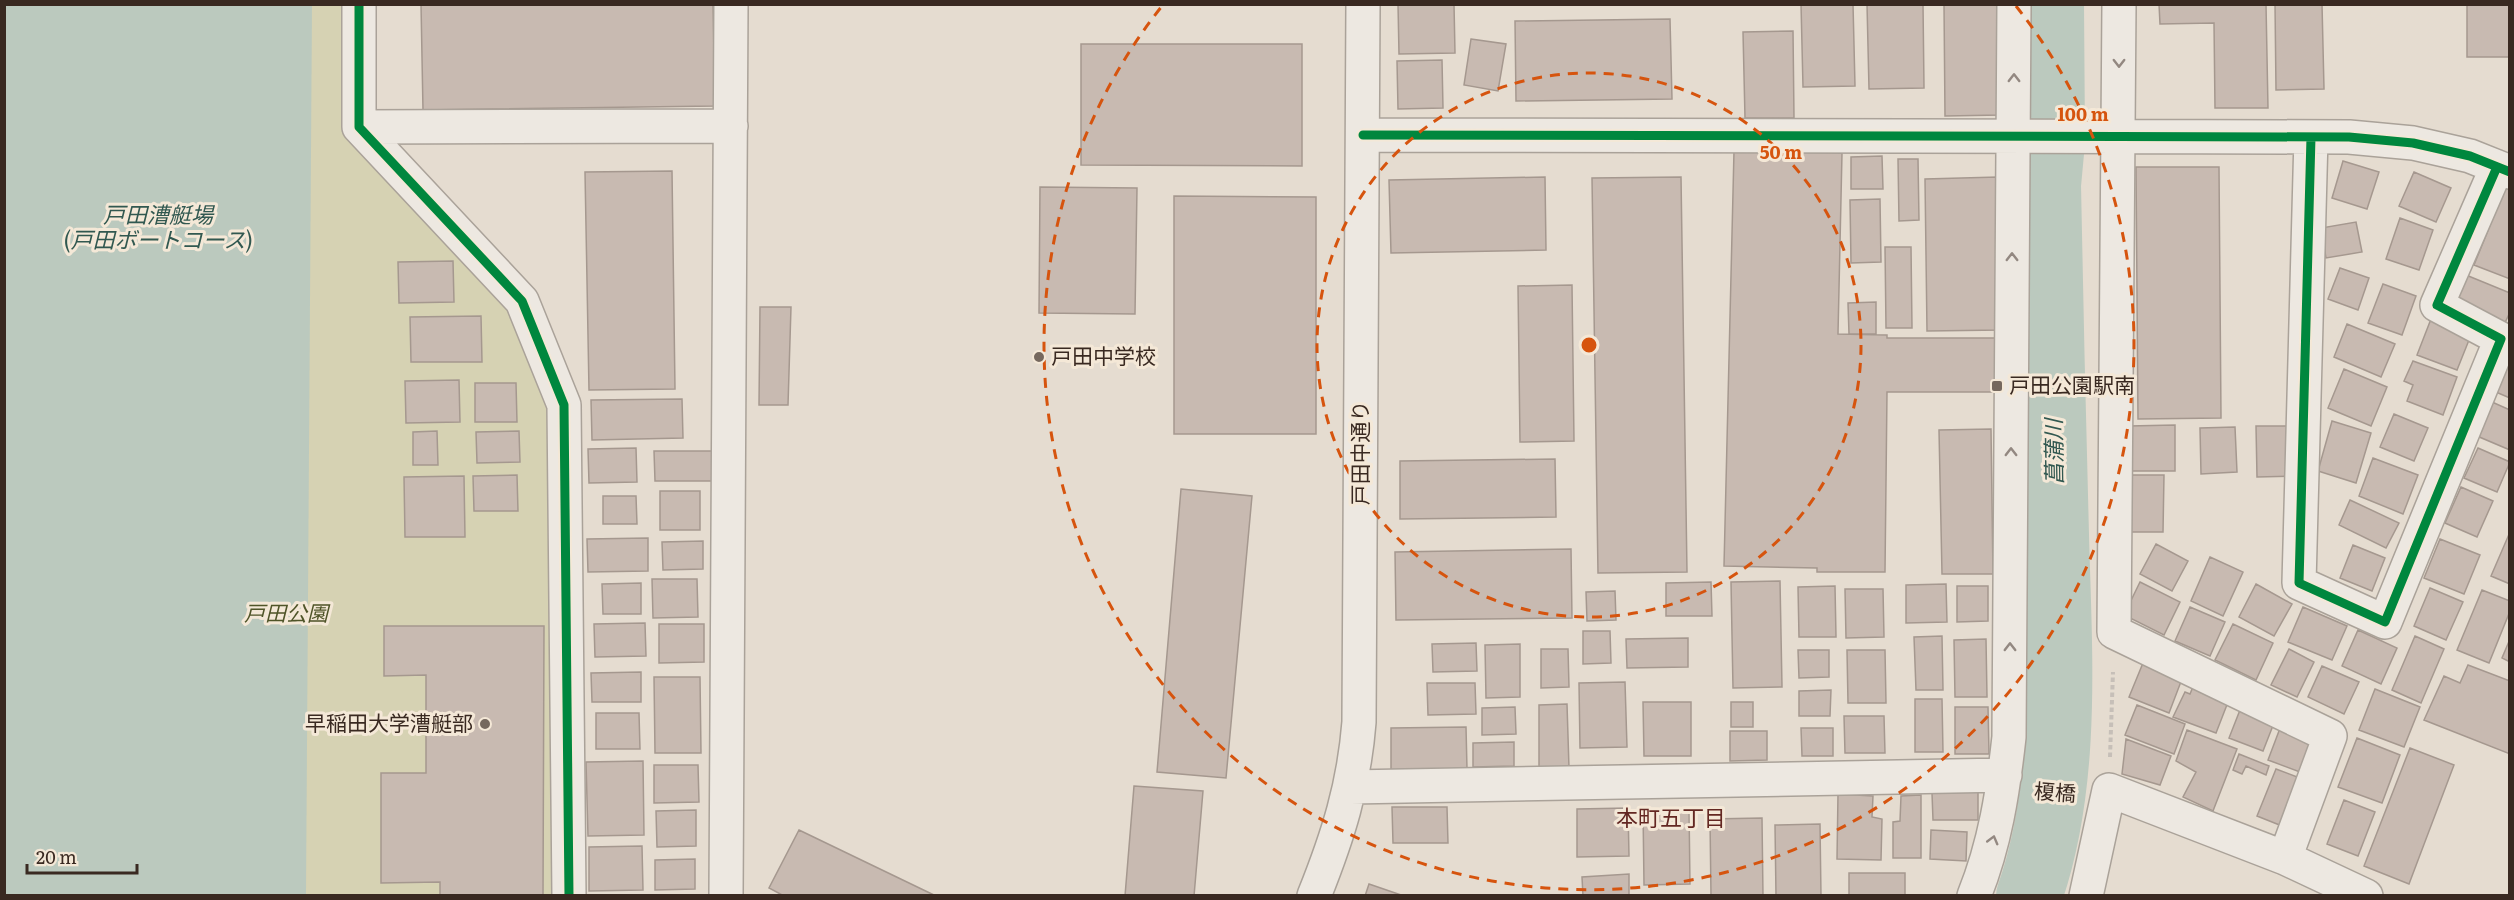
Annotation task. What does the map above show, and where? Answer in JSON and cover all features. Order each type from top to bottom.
[{"type":"street","points":[[359,4],[359,127],[522,301],[564,405],[569,896]]},
{"type":"street","points":[[726,896],[731,4]]},
{"type":"street","name":"戸田中通り","points":[[1314,896],[1336,841],[1351,787],[1359,722],[1363,4]]},
{"type":"street","points":[[1974,896],[2016,783],[2009,737],[2022,136],[2014,4]]},
{"type":"street","points":[[2119,4],[2111,137],[2114,632],[2330,736],[2285,858]]},
{"type":"street","points":[[359,127],[730,126]]},
{"type":"street","points":[[1363,135],[2349,137],[2413,143],[2470,156],[2503,169],[2437,305],[2501,339],[2385,622],[2299,583],[2311,137]]},
{"type":"street","points":[[1351,787],[2016,783]]},
{"type":"street","points":[[2086,896],[2096,793],[2285,858],[2367,896]]},
{"type":"path","points":[[2096,793],[2114,632]]},
{"type":"green space","name":"戸田漕艇場 (戸田ボートコース)","points":[[5,5],[359,5],[359,127],[522,301],[565,436],[569,895],[5,896]]},
{"type":"water","name":"戸田漕艇場 (戸田ボートコース)","points":[[5,4],[312,5],[306,895],[5,895]]},
{"type":"building","points":[[421,4],[713,4],[715,106],[423,110]]},
{"type":"building","points":[[1398,4],[1454,4],[1455,53],[1399,54]]},
{"type":"building","points":[[1801,4],[1853,4],[1855,86],[1803,87]]},
{"type":"building","points":[[1867,4],[1923,4],[1924,88],[1869,89]]},
{"type":"building","points":[[1944,4],[1999,4],[2001,115],[1945,116]]},
{"type":"building","points":[[2159,4],[2266,4],[2268,108],[2215,108],[2214,23],[2160,24]]},
{"type":"building","points":[[2275,4],[2322,4],[2324,89],[2276,90]]},
{"type":"building","points":[[2467,4],[2510,4],[2510,57],[2467,57]]},
{"type":"building","points":[[1670,19],[1672,99],[1516,101],[1515,21]]},
{"type":"building","points":[[1793,31],[1794,118],[1745,118],[1743,32]]},
{"type":"building","points":[[1471,39],[1506,44],[1498,91],[1464,85]]},
{"type":"building","points":[[1081,44],[1302,44],[1302,166],[1081,165]]},
{"type":"building","points":[[1442,60],[1443,108],[1398,109],[1397,61]]},
{"type":"building","points":[[1734,151],[1842,153],[1838,334],[1887,335],[1887,338],[2004,338],[2004,392],[1887,392],[1885,572],[1817,572],[1817,568],[1724,566]]},
{"type":"building","points":[[1882,156],[1883,189],[1851,189],[1851,157]]},
{"type":"building","points":[[1898,159],[1918,159],[1919,220],[1899,221]]},
{"type":"building","points":[[2343,161],[2379,172],[2367,209],[2332,198]]},
{"type":"building","points":[[2136,167],[2219,167],[2221,418],[2138,419]]},
{"type":"building","points":[[672,171],[675,389],[589,390],[585,172]]},
{"type":"building","points":[[2414,172],[2451,188],[2436,222],[2399,206]]},
{"type":"building","points":[[1545,177],[1546,250],[1391,253],[1389,180]]},
{"type":"building","points":[[1681,177],[1687,572],[1598,573],[1592,178]]},
{"type":"building","points":[[1998,177],[2001,330],[1927,331],[1925,179]]},
{"type":"building","points":[[1040,187],[1137,188],[1135,314],[1039,313]]},
{"type":"building","points":[[2505,188],[2510,190],[2510,279],[2474,265]]},
{"type":"building","points":[[1174,196],[1316,197],[1316,434],[1174,434]]},
{"type":"building","points":[[1880,199],[1881,262],[1851,263],[1850,200]]},
{"type":"building","points":[[2400,218],[2433,230],[2419,270],[2386,259]]},
{"type":"building","points":[[2356,222],[2362,252],[2326,258],[2321,228]]},
{"type":"building","points":[[1885,247],[1911,247],[1912,328],[1886,328]]},
{"type":"building","points":[[453,261],[454,302],[399,303],[398,262]]},
{"type":"building","points":[[2340,268],[2369,278],[2358,310],[2328,299]]},
{"type":"building","points":[[2466,275],[2510,293],[2510,312],[2503,327],[2453,307]]},
{"type":"building","points":[[2383,284],[2416,296],[2402,335],[2368,323]]},
{"type":"building","points":[[1572,285],[1574,441],[1520,442],[1518,286]]},
{"type":"building","points":[[1876,302],[1876,334],[1849,334],[1848,303]]},
{"type":"building","points":[[760,307],[791,307],[788,405],[759,405]]},
{"type":"building","points":[[481,316],[482,362],[411,362],[410,317]]},
{"type":"building","points":[[2431,319],[2471,335],[2457,370],[2417,355]]},
{"type":"building","points":[[2347,324],[2395,344],[2381,377],[2334,357]]},
{"type":"building","points":[[2413,361],[2457,377],[2443,415],[2407,401],[2413,385],[2404,381]]},
{"type":"building","points":[[2510,361],[2510,398],[2491,390]]},
{"type":"building","points":[[2344,369],[2387,387],[2371,426],[2328,408]]},
{"type":"building","points":[[459,380],[460,422],[406,423],[405,381]]},
{"type":"building","points":[[475,383],[516,383],[517,422],[475,422]]},
{"type":"building","points":[[682,399],[683,438],[592,440],[591,400]]},
{"type":"building","points":[[2492,402],[2510,410],[2510,450],[2477,436]]},
{"type":"building","points":[[2394,414],[2428,428],[2414,461],[2380,447]]},
{"type":"building","points":[[2332,421],[2371,433],[2356,483],[2318,471]]},
{"type":"building","points":[[2175,425],[2175,471],[2130,471],[2129,426]]},
{"type":"building","points":[[2256,426],[2292,426],[2293,476],[2257,477]]},
{"type":"building","points":[[2235,427],[2237,472],[2201,474],[2200,428]]},
{"type":"building","points":[[1991,429],[1993,574],[1942,574],[1939,430]]},
{"type":"building","points":[[437,431],[438,465],[413,465],[413,432]]},
{"type":"building","points":[[519,431],[520,462],[477,463],[476,432]]},
{"type":"building","points":[[636,448],[637,482],[589,483],[588,449]]},
{"type":"building","points":[[2478,448],[2510,462],[2497,492],[2464,478]]},
{"type":"building","points":[[654,451],[712,451],[712,481],[655,481]]},
{"type":"building","points":[[2373,458],[2418,475],[2403,514],[2359,496]]},
{"type":"building","points":[[1555,459],[1556,517],[1400,519],[1400,461]]},
{"type":"building","points":[[517,475],[518,511],[474,511],[473,476]]},
{"type":"building","points":[[2129,475],[2164,475],[2163,532],[2128,532]]},
{"type":"building","points":[[464,476],[465,537],[405,537],[404,477]]},
{"type":"building","points":[[2461,487],[2493,501],[2477,537],[2445,523]]},
{"type":"building","points":[[1181,489],[1252,496],[1226,778],[1157,772]]},
{"type":"building","points":[[660,491],[700,491],[700,530],[660,530]]},
{"type":"building","points":[[603,496],[636,496],[637,524],[603,524]]},
{"type":"building","points":[[2350,500],[2399,523],[2386,548],[2339,525]]},
{"type":"building","points":[[2510,532],[2510,584],[2491,576]]},
{"type":"building","points":[[648,538],[648,571],[588,572],[587,539]]},
{"type":"building","points":[[2440,539],[2480,555],[2464,594],[2424,578]]},
{"type":"building","points":[[703,541],[703,569],[663,570],[662,542]]},
{"type":"building","points":[[2156,544],[2188,561],[2172,591],[2140,574]]},
{"type":"building","points":[[2353,545],[2385,558],[2372,591],[2340,578]]},
{"type":"building","points":[[1571,549],[1572,618],[1396,620],[1395,552]]},
{"type":"building","points":[[2210,557],[2243,572],[2223,616],[2191,601]]},
{"type":"building","points":[[652,579],[697,579],[698,617],[653,618]]},
{"type":"building","points":[[1780,581],[1782,687],[1733,688],[1731,582]]},
{"type":"building","points":[[1711,582],[1712,616],[1666,616],[1666,583]]},
{"type":"building","points":[[2140,582],[2180,602],[2164,635],[2124,615]]},
{"type":"building","points":[[641,583],[641,614],[603,614],[602,584]]},
{"type":"building","points":[[1946,584],[1947,622],[1906,623],[1906,585]]},
{"type":"building","points":[[2256,584],[2292,604],[2274,636],[2239,617]]},
{"type":"building","points":[[1835,586],[1836,637],[1799,637],[1798,587]]},
{"type":"building","points":[[1957,586],[1988,586],[1988,621],[1957,622]]},
{"type":"building","points":[[2430,588],[2463,602],[2446,640],[2414,626]]},
{"type":"building","points":[[1845,589],[1883,589],[1884,637],[1846,638]]},
{"type":"building","points":[[2482,590],[2510,601],[2510,611],[2489,663],[2457,650]]},
{"type":"building","points":[[1615,591],[1616,620],[1587,621],[1586,592]]},
{"type":"building","points":[[2190,607],[2225,622],[2210,656],[2175,641]]},
{"type":"building","points":[[2303,607],[2347,626],[2332,660],[2288,642]]},
{"type":"building","points":[[645,623],[646,656],[595,657],[594,624]]},
{"type":"building","points":[[659,624],[704,624],[704,662],[659,663]]},
{"type":"building","points":[[2233,624],[2273,643],[2256,680],[2215,660]]},
{"type":"building","name":"早稲田大学漕艇部","points":[[384,626],[544,626],[543,896],[440,896],[440,882],[381,883],[381,773],[426,773],[426,675],[384,676]]},
{"type":"building","points":[[2358,630],[2397,648],[2381,684],[2342,666]]},
{"type":"building","points":[[1583,631],[1610,631],[1611,663],[1583,664]]},
{"type":"building","points":[[1942,636],[1943,690],[1916,690],[1914,637]]},
{"type":"building","points":[[2415,636],[2444,649],[2421,703],[2392,690]]},
{"type":"building","points":[[1688,638],[1688,667],[1627,668],[1626,639]]},
{"type":"building","points":[[1986,639],[1987,697],[1955,697],[1954,640]]},
{"type":"building","points":[[2510,639],[2510,662],[2502,658]]},
{"type":"building","points":[[1476,643],[1477,671],[1433,672],[1432,644]]},
{"type":"building","points":[[1520,644],[1520,697],[1486,698],[1485,645]]},
{"type":"building","points":[[1541,649],[1568,649],[1569,687],[1541,688]]},
{"type":"building","points":[[2289,649],[2314,662],[2297,697],[2271,685]]},
{"type":"building","points":[[1798,650],[1829,650],[1829,677],[1799,678]]},
{"type":"building","points":[[1847,650],[1885,650],[1886,703],[1848,703]]},
{"type":"building","points":[[2143,663],[2182,679],[2169,713],[2129,697]]},
{"type":"building","points":[[2468,665],[2510,681],[2510,754],[2424,720],[2444,676],[2460,683]]},
{"type":"building","points":[[2322,666],[2359,682],[2344,714],[2308,697]]},
{"type":"building","points":[[641,672],[641,702],[592,702],[591,673]]},
{"type":"building","points":[[654,677],[700,677],[701,753],[655,753]]},
{"type":"building","points":[[1625,682],[1627,747],[1580,748],[1579,683]]},
{"type":"building","points":[[2195,682],[2230,697],[2216,733],[2173,717],[2185,692],[2190,694]]},
{"type":"building","points":[[1427,683],[1475,683],[1476,714],[1428,715]]},
{"type":"building","points":[[2375,689],[2420,707],[2404,747],[2359,730]]},
{"type":"building","points":[[1831,690],[1830,716],[1799,716],[1799,691]]},
{"type":"building","points":[[1915,699],[1942,699],[1943,752],[1915,752]]},
{"type":"building","points":[[1643,702],[1691,702],[1691,756],[1644,756]]},
{"type":"building","points":[[1731,702],[1753,702],[1753,727],[1731,727]]},
{"type":"building","points":[[1567,704],[1569,768],[1539,769],[1539,705]]},
{"type":"building","points":[[2137,705],[2185,724],[2174,754],[2125,735]]},
{"type":"building","points":[[1515,707],[1516,734],[1482,735],[1482,708]]},
{"type":"building","points":[[1955,707],[1988,707],[1989,754],[1955,754]]},
{"type":"building","points":[[2240,710],[2274,723],[2263,751],[2229,738]]},
{"type":"building","points":[[596,713],[639,713],[640,749],[596,749]]},
{"type":"building","points":[[1844,716],[1884,716],[1885,753],[1845,753]]},
{"type":"building","points":[[2282,723],[2322,738],[2308,775],[2268,760]]},
{"type":"building","points":[[1466,727],[1467,769],[1391,770],[1391,728]]},
{"type":"building","points":[[1801,728],[1833,728],[1833,756],[1802,756]]},
{"type":"building","points":[[2187,730],[2237,749],[2213,811],[2183,797],[2196,772],[2176,761]]},
{"type":"building","points":[[1730,731],[1767,731],[1767,760],[1730,761]]},
{"type":"building","points":[[2357,738],[2400,755],[2382,803],[2338,787]]},
{"type":"building","points":[[2126,739],[2171,756],[2160,785],[2122,774]]},
{"type":"building","points":[[1514,742],[1514,766],[1473,767],[1473,743]]},
{"type":"building","points":[[2410,748],[2454,765],[2409,884],[2364,866]]},
{"type":"building","points":[[2239,754],[2269,766],[2266,775],[2246,766],[2242,774],[2233,770]]},
{"type":"building","points":[[643,761],[644,835],[588,836],[586,762]]},
{"type":"building","points":[[654,765],[698,765],[699,802],[654,803]]},
{"type":"building","points":[[2276,769],[2305,780],[2287,828],[2257,816]]},
{"type":"building","points":[[1134,786],[1203,791],[1194,896],[1125,896]]},
{"type":"building","points":[[1978,792],[1978,820],[1933,820],[1932,793]]},
{"type":"building","points":[[1838,794],[1873,796],[1872,817],[1882,819],[1881,860],[1837,859]]},
{"type":"building","points":[[1921,795],[1921,858],[1893,858],[1893,822],[1900,821],[1901,796]]},
{"type":"building","points":[[2344,800],[2375,812],[2358,856],[2327,844]]},
{"type":"building","points":[[1392,807],[1447,807],[1448,843],[1393,843]]},
{"type":"building","points":[[1628,808],[1629,856],[1577,857],[1577,809]]},
{"type":"building","points":[[1689,808],[1690,884],[1644,885],[1643,809]]},
{"type":"building","points":[[696,810],[696,846],[657,847],[656,811]]},
{"type":"building","points":[[1762,818],[1763,896],[1711,896],[1710,819]]},
{"type":"building","points":[[1820,824],[1821,896],[1776,896],[1775,825]]},
{"type":"building","points":[[799,830],[936,896],[784,896],[769,888]]},
{"type":"building","points":[[1931,830],[1967,832],[1966,861],[1930,859]]},
{"type":"building","points":[[642,846],[643,890],[589,891],[589,847]]},
{"type":"building","points":[[695,859],[695,889],[655,890],[655,860]]},
{"type":"building","points":[[1849,873],[1905,873],[1905,896],[1849,896]]},
{"type":"building","points":[[1629,874],[1629,896],[1583,896],[1582,877]]},
{"type":"building","points":[[1369,884],[1404,896],[1365,896]]},
{"type":"waterway","name":"菖蒲川","points":[[2029,896],[2042,853],[2051,809],[2059,717],[2059,625],[2048,185],[2052,142],[2051,4]]},
{"type":"cycle path","points":[[359,4],[359,127],[522,301],[564,405],[569,896]]},
{"type":"cycle path","points":[[1363,135],[2349,137],[2413,143],[2470,156],[2510,172]]},
{"type":"cycle path","points":[[2311,137],[2299,583],[2385,622],[2501,339],[2437,305],[2497,167]]},
{"type":"place","name":"戸田中学校","points":[[1039,357]]},
{"type":"place","name":"戸田公園駅南","points":[[1997,386]]},
{"type":"place","name":"早稲田大学漕艇部","points":[[485,724]]},
{"type":"district","name":"本町五丁目","points":[[1671,818]]},
{"type":"park label","name":"戸田公園","points":[[286,614]]}]
